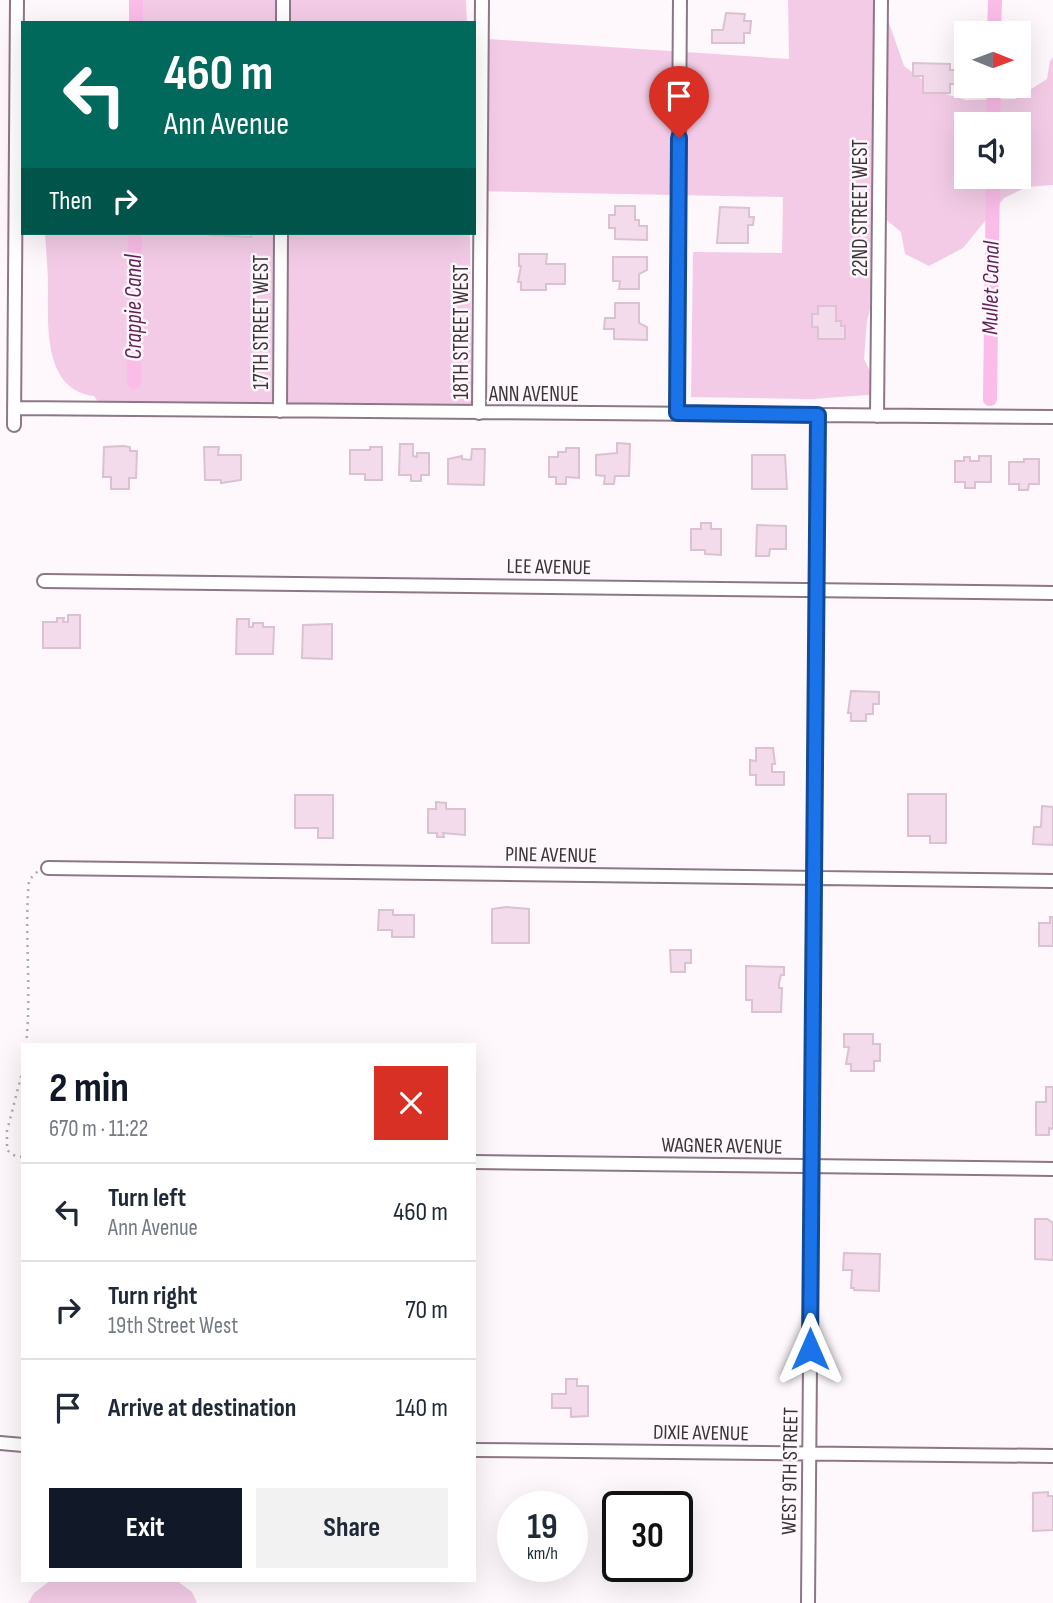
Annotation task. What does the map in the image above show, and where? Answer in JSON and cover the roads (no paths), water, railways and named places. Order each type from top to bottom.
[{"type":"street","points":[[14,425],[17,0]]},
{"type":"street","points":[[283,0],[283,21]]},
{"type":"street","name":"18TH STREET WEST","points":[[479,413],[482,0]]},
{"type":"street","points":[[677,413],[681,0]]},
{"type":"street","name":"22ND STREET WEST","points":[[877,416],[881,0]]},
{"type":"street","name":"17TH STREET WEST","points":[[280,411],[281,235]]},
{"type":"street","name":"ANN AVENUE","points":[[14,408],[1053,417]]},
{"type":"street","name":"WEST 9TH STREET","points":[[808,1603],[818,415]]},
{"type":"street","name":"LEE AVENUE","points":[[44,581],[1053,593]]},
{"type":"street","name":"PINE AVENUE","points":[[48,868],[1053,881]]},
{"type":"street","name":"WAGNER AVENUE","points":[[476,1163],[1053,1169]]},
{"type":"street","points":[[0,1443],[19,1445]]},
{"type":"street","name":"DIXIE AVENUE","points":[[476,1450],[1053,1456]]},
{"type":"waterway","name":"Crappie Canal","points":[[136,0],[136,21]]},
{"type":"waterway","name":"Mullet Canal","points":[[994,21],[995,0]]},
{"type":"waterway","name":"Mullet Canal","points":[[993,112],[994,98]]},
{"type":"waterway","name":"Mullet Canal","points":[[990,399],[993,189]]},
{"type":"waterway","name":"Crappie Canal","points":[[134,382],[135,235]]}]
